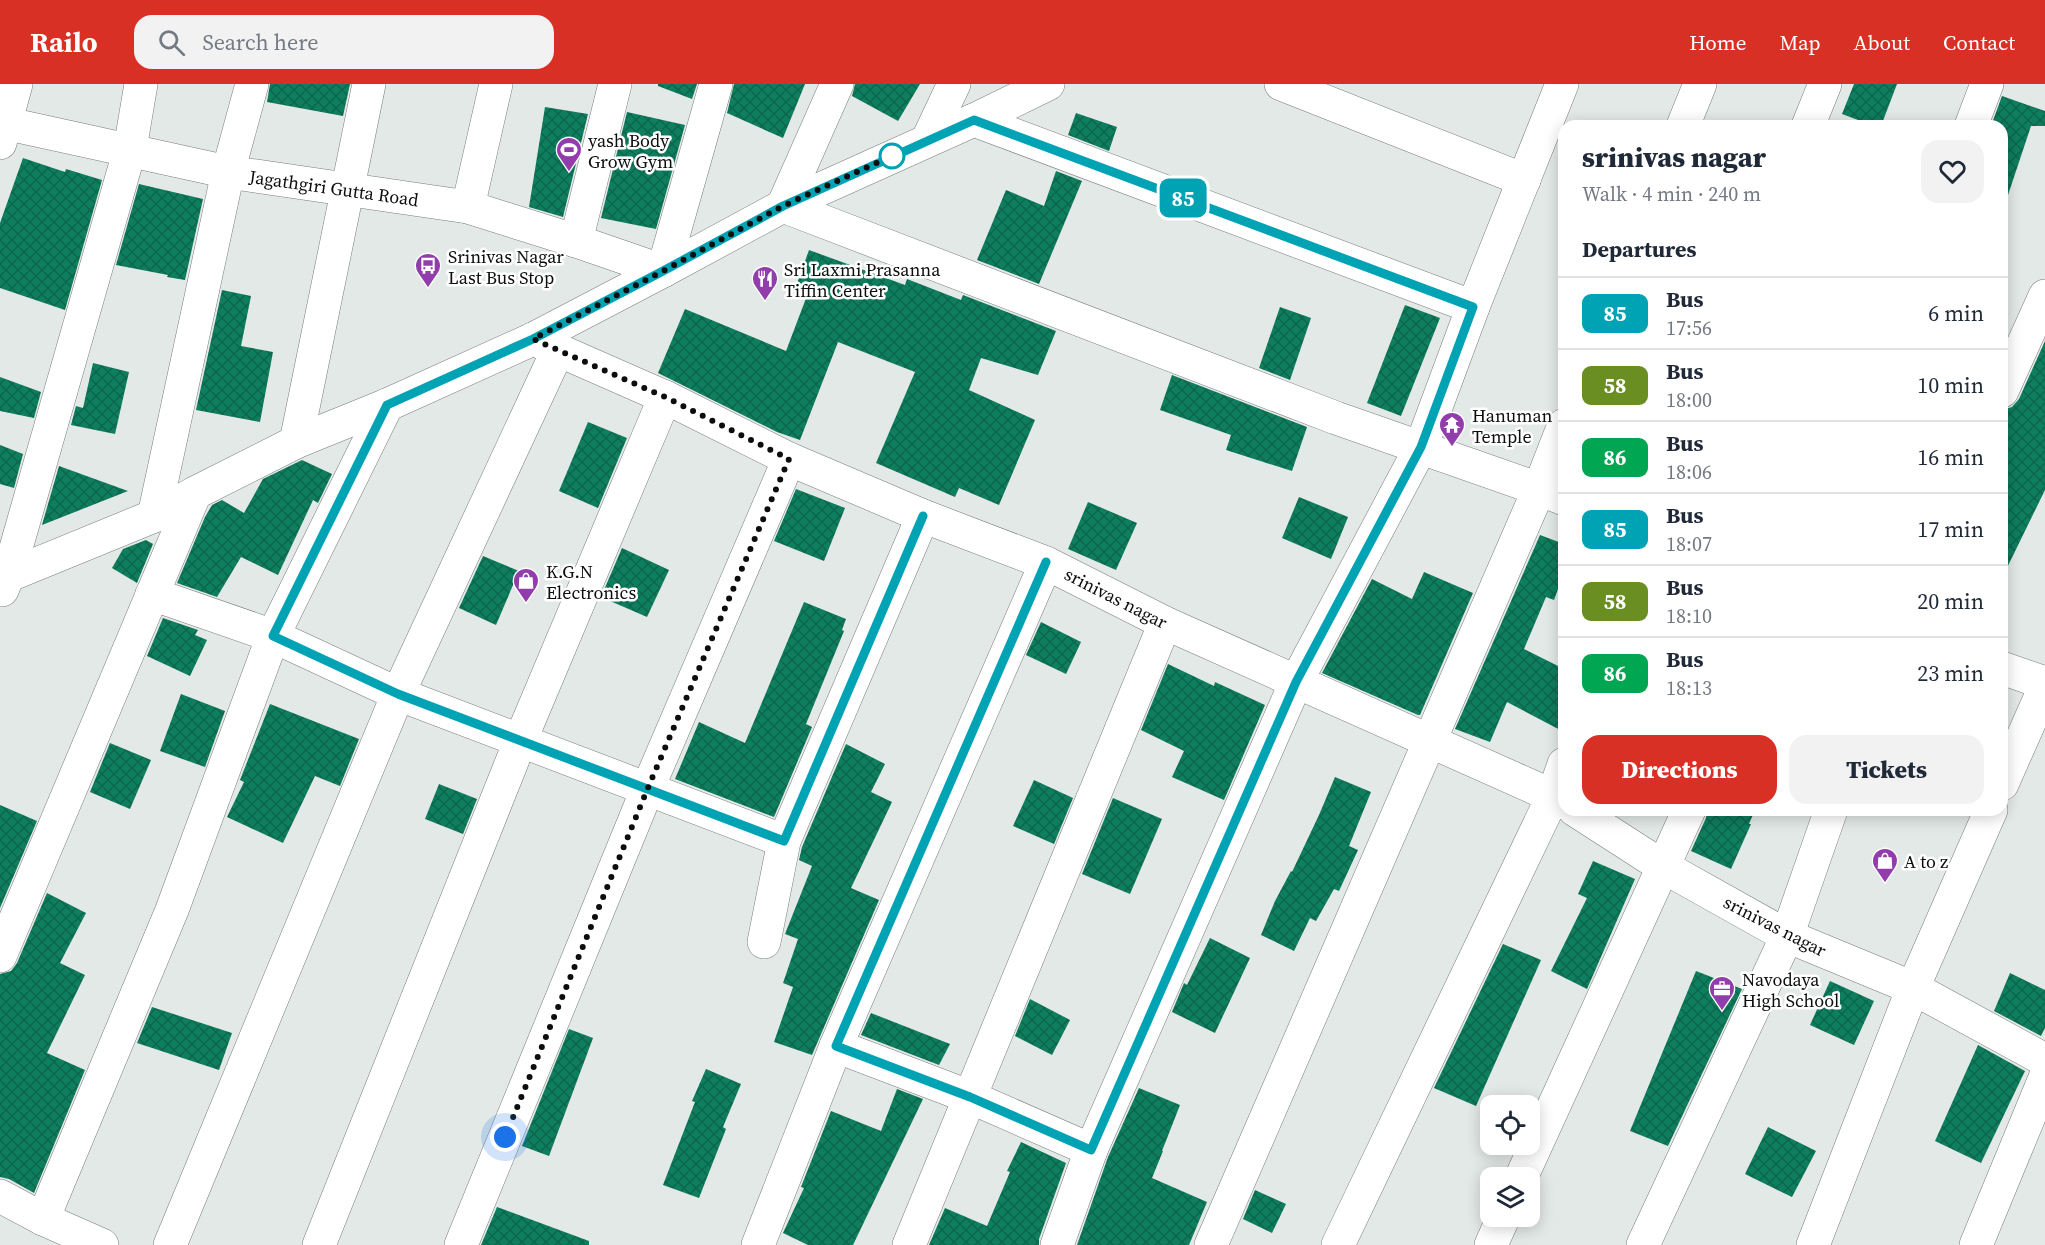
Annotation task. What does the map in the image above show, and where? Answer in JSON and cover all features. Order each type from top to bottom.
[{"type":"street","points":[[2,129],[16,84]]},
{"type":"street","points":[[2,583],[130,149],[141,84]]},
{"type":"street","points":[[154,516],[228,172],[252,84]]},
{"type":"street","points":[[296,442],[369,84]]},
{"type":"street","points":[[468,207],[495,84]]},
{"type":"street","points":[[576,241],[615,84]]},
{"type":"street","points":[[663,271],[716,84]]},
{"type":"street","points":[[783,206],[837,84]]},
{"type":"street","points":[[928,140],[954,84]]},
{"type":"street","points":[[2,583],[154,516],[296,442],[546,344],[663,271],[783,206],[1048,84]]},
{"type":"street","points":[[1281,84],[1524,180]]},
{"type":"street","points":[[1057,1245],[1091,1150],[1296,682],[1421,447],[1473,307],[1562,84]]},
{"type":"street","points":[[1685,120],[1700,84]]},
{"type":"street","points":[[1810,120],[1825,84]]},
{"type":"street","points":[[1973,120],[1987,84]]},
{"type":"street","points":[[974,120],[1473,307]]},
{"type":"street","name":"Jagathgiri Gutta Road","points":[[2,129],[130,149],[228,172],[468,207],[663,271]]},
{"type":"street","points":[[783,206],[1336,418],[1552,494]]},
{"type":"street","points":[[2008,378],[2045,296]]},
{"type":"street","points":[[170,1245],[546,344]]},
{"type":"street","name":"srinivas nagar","points":[[546,344],[665,397],[789,459],[923,516],[1046,562],[1165,623],[1430,740],[1558,800]]},
{"type":"street","points":[[319,1245],[521,740],[665,397]]},
{"type":"street","points":[[43,1219],[172,910],[273,636],[387,405]]},
{"type":"street","points":[[461,1245],[647,790],[789,459]]},
{"type":"street","points":[[1211,1245],[1430,740],[1552,494],[1558,460]]},
{"type":"street","points":[[0,956],[195,493]]},
{"type":"street","points":[[764,942],[784,841],[923,516]]},
{"type":"street","points":[[758,1245],[836,1046],[1046,562]]},
{"type":"street","points":[[152,594],[273,636],[398,694],[784,841]]},
{"type":"street","points":[[909,1245],[1165,623]]},
{"type":"street","points":[[2008,670],[2045,685],[2008,770]]},
{"type":"street","points":[[1338,1245],[1558,815]]},
{"type":"street","name":"srinivas nagar","points":[[1584,816],[1662,866],[1787,936],[1913,988],[2045,1060]]},
{"type":"street","points":[[1526,1167],[1686,816]]},
{"type":"street","points":[[1643,1245],[1787,936],[1829,816]]},
{"type":"street","points":[[1813,1245],[1913,988],[1988,816]]},
{"type":"street","points":[[836,1046],[970,1097],[1091,1150]]},
{"type":"street","points":[[1976,1245],[2045,1078]]},
{"type":"street","points":[[0,1196],[43,1219],[102,1245]]},
{"type":"street","points":[[1491,1245],[1499,1227]]},
{"type":"building","points":[[270,84],[350,84],[343,116],[267,102]]},
{"type":"building","points":[[658,84],[697,84],[692,99],[658,86]]},
{"type":"building","points":[[734,84],[805,84],[783,138],[727,113]]},
{"type":"building","points":[[855,84],[920,84],[898,121],[852,96]]},
{"type":"building","points":[[1854,84],[1897,84],[1883,120],[1858,120],[1842,114]]},
{"type":"building","points":[[2002,96],[2045,111],[2045,126],[2031,126],[2008,195],[2008,120],[1993,120]]},
{"type":"building","points":[[545,107],[588,114],[563,217],[529,207]]},
{"type":"building","points":[[627,112],[685,125],[656,229],[601,218]]},
{"type":"building","points":[[1076,113],[1117,127],[1109,151],[1068,135]]},
{"type":"building","points":[[23,158],[65,172],[66,169],[102,180],[65,310],[0,288],[0,223]]},
{"type":"building","points":[[1056,171],[1082,181],[1039,284],[977,260],[1006,190],[1044,206]]},
{"type":"building","points":[[139,184],[203,199],[185,280],[116,265]]},
{"type":"building","points":[[809,250],[905,285],[907,279],[961,300],[963,295],[1056,331],[1038,375],[981,358],[969,390],[1035,420],[999,505],[959,488],[955,497],[876,463],[915,372],[838,342],[800,440],[777,432],[658,373],[685,309],[786,351],[808,293],[795,289]]},
{"type":"building","points":[[222,290],[251,296],[241,346],[273,352],[260,422],[196,410]]},
{"type":"building","points":[[1405,305],[1440,318],[1401,416],[1367,403]]},
{"type":"building","points":[[1280,307],[1311,318],[1290,380],[1259,368]]},
{"type":"building","points":[[2045,341],[2045,490],[2008,566],[2008,408],[2019,399]]},
{"type":"building","points":[[93,363],[129,372],[115,434],[71,425],[76,406],[83,408]]},
{"type":"building","points":[[1172,375],[1307,427],[1292,471],[1226,450],[1231,435],[1160,410]]},
{"type":"building","points":[[0,377],[41,392],[34,418],[0,411]]},
{"type":"building","points":[[588,422],[627,438],[598,508],[559,491]]},
{"type":"building","points":[[0,445],[23,454],[14,488],[0,484]]},
{"type":"building","points":[[302,460],[332,474],[318,503],[313,500],[278,575],[241,557],[217,597],[177,583],[212,505],[222,500],[244,513],[263,479]]},
{"type":"building","points":[[59,466],[128,491],[42,525]]},
{"type":"building","points":[[796,489],[845,508],[824,561],[774,541]]},
{"type":"building","points":[[1299,497],[1348,517],[1331,559],[1282,538]]},
{"type":"building","points":[[1088,502],[1137,523],[1116,570],[1068,549]]},
{"type":"building","points":[[1540,535],[1558,542],[1558,589],[1554,600],[1546,597],[1524,649],[1558,666],[1558,729],[1507,702],[1490,742],[1455,729]]},
{"type":"building","points":[[146,540],[153,544],[137,583],[112,568],[123,549]]},
{"type":"building","points":[[622,548],[669,570],[647,617],[601,597]]},
{"type":"building","points":[[483,556],[519,571],[496,625],[459,608]]},
{"type":"building","points":[[1424,572],[1473,593],[1420,715],[1322,673],[1372,579],[1412,599]]},
{"type":"building","points":[[804,602],[846,619],[842,630],[844,631],[806,724],[812,727],[774,817],[675,779],[699,722],[745,743]]},
{"type":"building","points":[[163,618],[198,630],[195,635],[207,640],[190,676],[147,656]]},
{"type":"building","points":[[1041,622],[1081,642],[1066,674],[1026,655]]},
{"type":"building","points":[[1168,664],[1214,686],[1215,682],[1265,705],[1224,800],[1172,777],[1184,751],[1141,730]]},
{"type":"building","points":[[181,694],[225,711],[205,767],[160,751]]},
{"type":"building","points":[[270,704],[359,739],[340,786],[315,776],[283,843],[227,817],[244,782],[240,780]]},
{"type":"building","points":[[110,743],[151,760],[130,809],[90,792]]},
{"type":"building","points":[[846,744],[885,764],[871,792],[892,802],[851,888],[879,900],[812,1055],[774,1042],[793,987],[783,983],[798,939],[785,934],[812,866],[799,860],[802,847]]},
{"type":"building","points":[[1335,777],[1371,792],[1349,846],[1358,850],[1339,891],[1334,889],[1316,921],[1310,918],[1294,951],[1261,935]]},
{"type":"building","points":[[1034,780],[1073,798],[1054,844],[1013,826]]},
{"type":"building","points":[[439,784],[477,799],[463,834],[425,819]]},
{"type":"building","points":[[1113,798],[1162,819],[1130,894],[1082,874]]},
{"type":"building","points":[[0,805],[37,821],[0,908]]},
{"type":"building","points":[[1706,816],[1752,816],[1731,869],[1691,851]]},
{"type":"building","points":[[1593,861],[1635,879],[1587,989],[1551,971],[1587,898],[1578,894]]},
{"type":"building","points":[[47,893],[86,913],[60,963],[85,975],[47,1053],[85,1070],[34,1193],[9,1179],[0,1177],[0,974],[11,971],[17,963]]},
{"type":"building","points":[[1210,938],[1250,958],[1215,1033],[1172,1012],[1184,983],[1187,985]]},
{"type":"building","points":[[1503,944],[1541,960],[1476,1106],[1434,1088]]},
{"type":"building","points":[[1696,971],[1742,989],[1668,1146],[1630,1131]]},
{"type":"building","points":[[2010,973],[2045,990],[2045,1028],[2041,1036],[1994,1011]]},
{"type":"building","points":[[1830,981],[1874,1001],[1854,1045],[1810,1025]]},
{"type":"building","points":[[1030,999],[1070,1020],[1052,1055],[1015,1036]]},
{"type":"building","points":[[152,1007],[232,1033],[219,1070],[137,1043]]},
{"type":"building","points":[[871,1013],[950,1044],[939,1065],[861,1035]]},
{"type":"building","points":[[569,1029],[593,1038],[549,1156],[522,1146]]},
{"type":"building","points":[[1978,1045],[2025,1071],[1981,1163],[1935,1141]]},
{"type":"building","points":[[706,1069],[741,1084],[723,1127],[726,1129],[699,1198],[663,1185],[695,1102],[692,1101]]},
{"type":"building","points":[[1139,1088],[1180,1105],[1152,1178],[1207,1202],[1189,1245],[1077,1245],[1108,1157]]},
{"type":"building","points":[[897,1089],[923,1099],[853,1245],[808,1245],[783,1233],[804,1188],[801,1187],[831,1111],[881,1131]]},
{"type":"building","points":[[1768,1127],[1816,1151],[1792,1197],[1745,1174]]},
{"type":"building","points":[[1021,1142],[1066,1163],[1039,1239],[1039,1245],[929,1245],[945,1208],[987,1226],[1010,1172],[1007,1171]]},
{"type":"building","points":[[1255,1190],[1286,1204],[1272,1233],[1243,1219]]},
{"type":"building","points":[[497,1207],[589,1241],[589,1245],[481,1245]]},
{"type":"bus line","name":"85","points":[[923,516],[784,841],[398,694],[273,636],[387,405],[533,339],[783,206],[974,120],[1473,307],[1421,447],[1296,682],[1091,1150],[970,1097],[836,1046],[1046,562]]},
{"type":"place","name":"yash Body Grow Gym","points":[[569,173]]},
{"type":"place","name":"Srinivas Nagar Last Bus Stop","points":[[428,289]]},
{"type":"place","name":"Sri Laxmi Prasanna Tiffin Center","points":[[765,302]]},
{"type":"place","name":"Hanuman Temple","points":[[1452,448]]},
{"type":"place","name":"K.G.N Electronics","points":[[526,604]]},
{"type":"place","name":"A to z","points":[[1885,884]]},
{"type":"place","name":"Navodaya High School","points":[[1722,1012]]},
{"type":"route","points":[[505,1137],[647,790],[789,459],[665,397],[533,339],[783,206],[892,156]]}]
